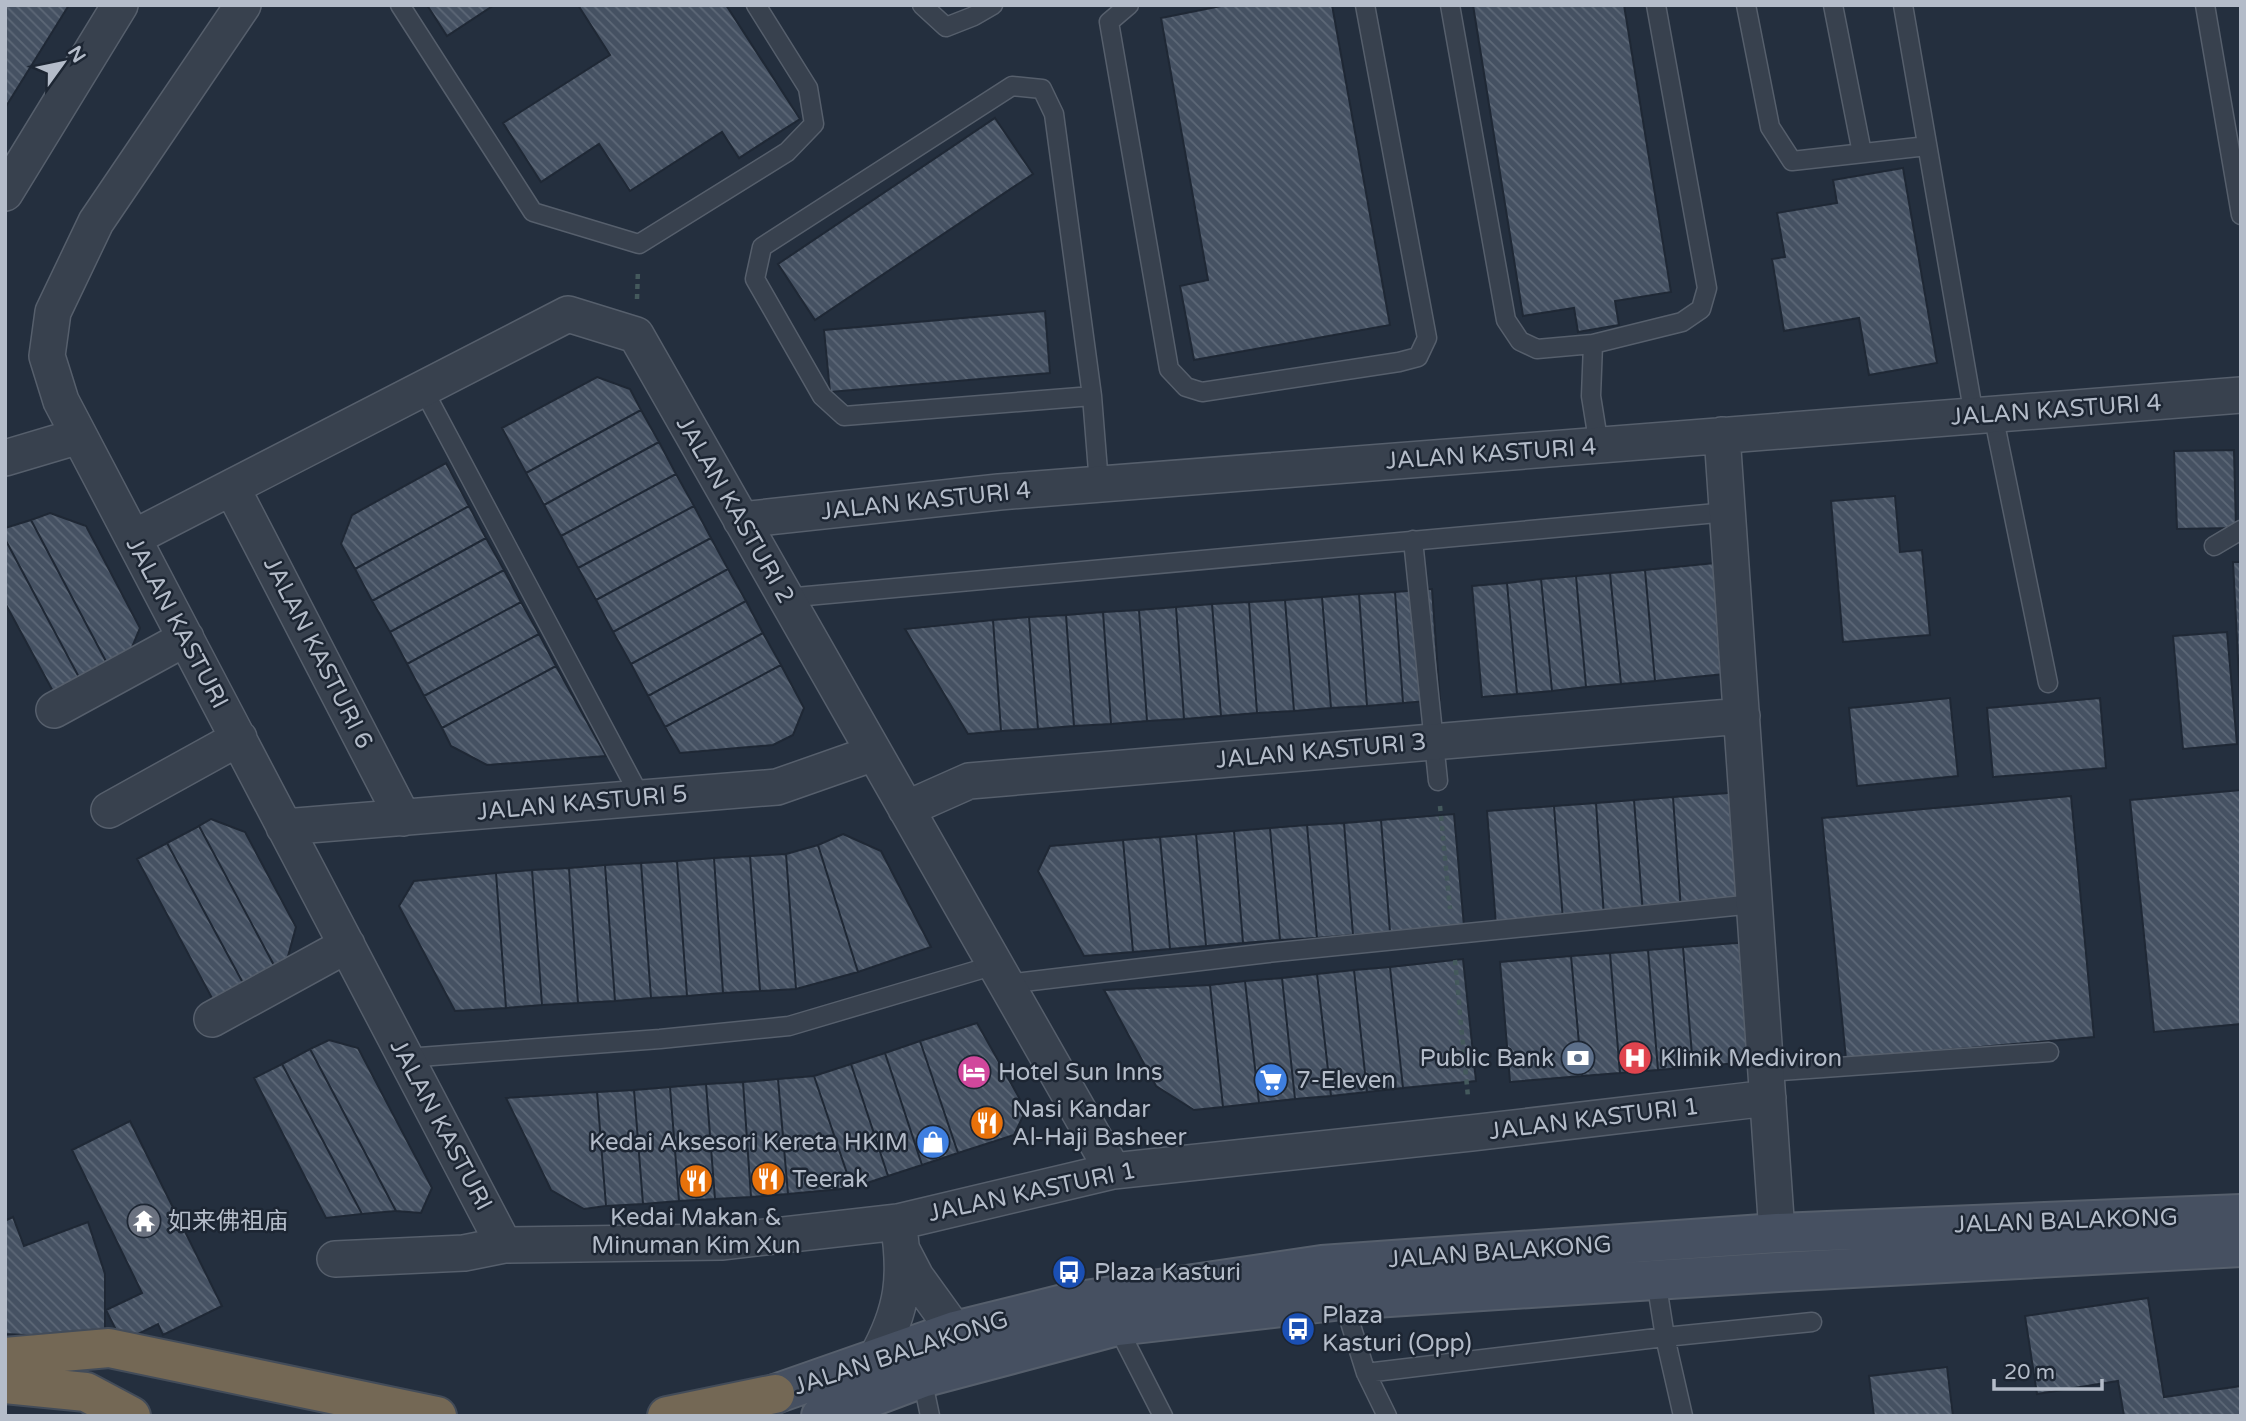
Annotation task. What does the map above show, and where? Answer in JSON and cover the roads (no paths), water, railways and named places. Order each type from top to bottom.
[{"type":"highway","points":[[5,1357],[109,1348],[437,1416]]},
{"type":"highway","points":[[5,1384],[86,1392],[131,1416]]},
{"type":"highway","points":[[667,1416],[775,1394]]},
{"type":"street","points":[[5,193],[120,5]]},
{"type":"street","name":"JALAN KASTURI","points":[[243,5],[96,222],[53,312],[47,356],[61,401],[504,1245]]},
{"type":"street","name":"JALAN KASTURI 2","points":[[423,389],[568,314],[636,335],[1113,1171]]},
{"type":"street","points":[[132,538],[423,389]]},
{"type":"street","name":"JALAN KASTURI 4","points":[[741,520],[999,492],[2241,395]]},
{"type":"street","points":[[1722,435],[1778,1272]]},
{"type":"street","points":[[5,458],[79,436]]},
{"type":"street","name":"JALAN KASTURI 6","points":[[232,488],[403,818]]},
{"type":"street","points":[[54,710],[186,638]]},
{"type":"street","name":"JALAN KASTURI 3","points":[[906,809],[969,781],[1742,716]]},
{"type":"street","points":[[109,810],[239,738]]},
{"type":"street","name":"JALAN KASTURI 5","points":[[285,827],[777,787],[874,753]]},
{"type":"street","points":[[212,1019],[346,944]]},
{"type":"street","name":"JALAN KASTURI 1","points":[[335,1259],[464,1253],[504,1245],[900,1237],[1113,1171],[1471,1133],[1767,1085]]},
{"type":"street","name":"JALAN BALAKONG","points":[[775,1394],[955,1331],[1072,1302],[1322,1265],[1777,1233],[2241,1214]]},
{"type":"street","points":[[900,1237],[916,1276],[955,1331]]},
{"type":"street","points":[[876,1358],[899,1311],[900,1237]]},
{"type":"street","name":"JALAN BALAKONG","points":[[821,1416],[922,1378],[1117,1326],[1343,1300],[1778,1272],[2241,1247]]},
{"type":"lane","points":[[400,5],[533,212],[639,244],[786,152],[814,124],[808,88],[756,5]]},
{"type":"lane","points":[[922,5],[946,27],[975,16],[993,5]]},
{"type":"lane","points":[[1129,5],[1109,22],[1169,369],[1185,387],[1202,392],[1399,362],[1418,357],[1427,338],[1365,5]]},
{"type":"lane","points":[[1450,5],[1506,320],[1520,341],[1537,349],[1592,344],[1682,322],[1700,309],[1707,288],[1656,5]]},
{"type":"lane","points":[[1746,5],[1770,127],[1792,161],[1927,146]]},
{"type":"lane","points":[[1833,5],[1862,153]]},
{"type":"lane","points":[[1903,5],[1927,146],[1984,415],[2048,684]]},
{"type":"lane","points":[[2205,5],[2241,215]]},
{"type":"lane","points":[[1092,397],[845,416],[822,396],[755,279],[762,247],[1012,86],[1042,89],[1054,114],[1092,397],[1098,484]]},
{"type":"lane","points":[[1592,344],[1591,396],[1599,446]]},
{"type":"lane","points":[[423,389],[641,798]]},
{"type":"lane","points":[[785,597],[1728,512]]},
{"type":"lane","points":[[2214,545],[2241,530]]},
{"type":"lane","points":[[1413,540],[1438,781]]},
{"type":"lane","points":[[406,1058],[660,1039],[789,1026],[1001,974],[1754,904]]},
{"type":"lane","points":[[1767,1085],[2049,1052]]},
{"type":"lane","points":[[1656,1280],[1665,1337],[1683,1416]]},
{"type":"lane","points":[[1343,1300],[1366,1373],[1387,1416]]},
{"type":"lane","points":[[1366,1373],[1812,1322]]},
{"type":"lane","points":[[1117,1326],[1163,1416]]},
{"type":"lane","points":[[922,1378],[930,1416]]},
{"type":"place","name":"Public Bank","points":[[1578,1058]]},
{"type":"place","name":"Klinik Mediviron","points":[[1635,1058]]},
{"type":"place","name":"Hotel Sun Inns","points":[[974,1072]]},
{"type":"place","name":"7-Eleven","points":[[1271,1080]]},
{"type":"place","name":"Nasi Kandar Al-Haji Basheer","points":[[987,1123]]},
{"type":"place","name":"Kedai Aksesori Kereta HKIM","points":[[933,1142]]},
{"type":"place","name":"Teerak","points":[[768,1179]]},
{"type":"place","name":"Kedai Makan & Minuman Kim Xun","points":[[696,1181]]},
{"type":"place","name":"如来佛祖庙","points":[[144,1221]]},
{"type":"place","name":"Plaza Kasturi","points":[[1069,1272]]},
{"type":"place","name":"Plaza Kasturi (Opp)","points":[[1298,1329]]}]
